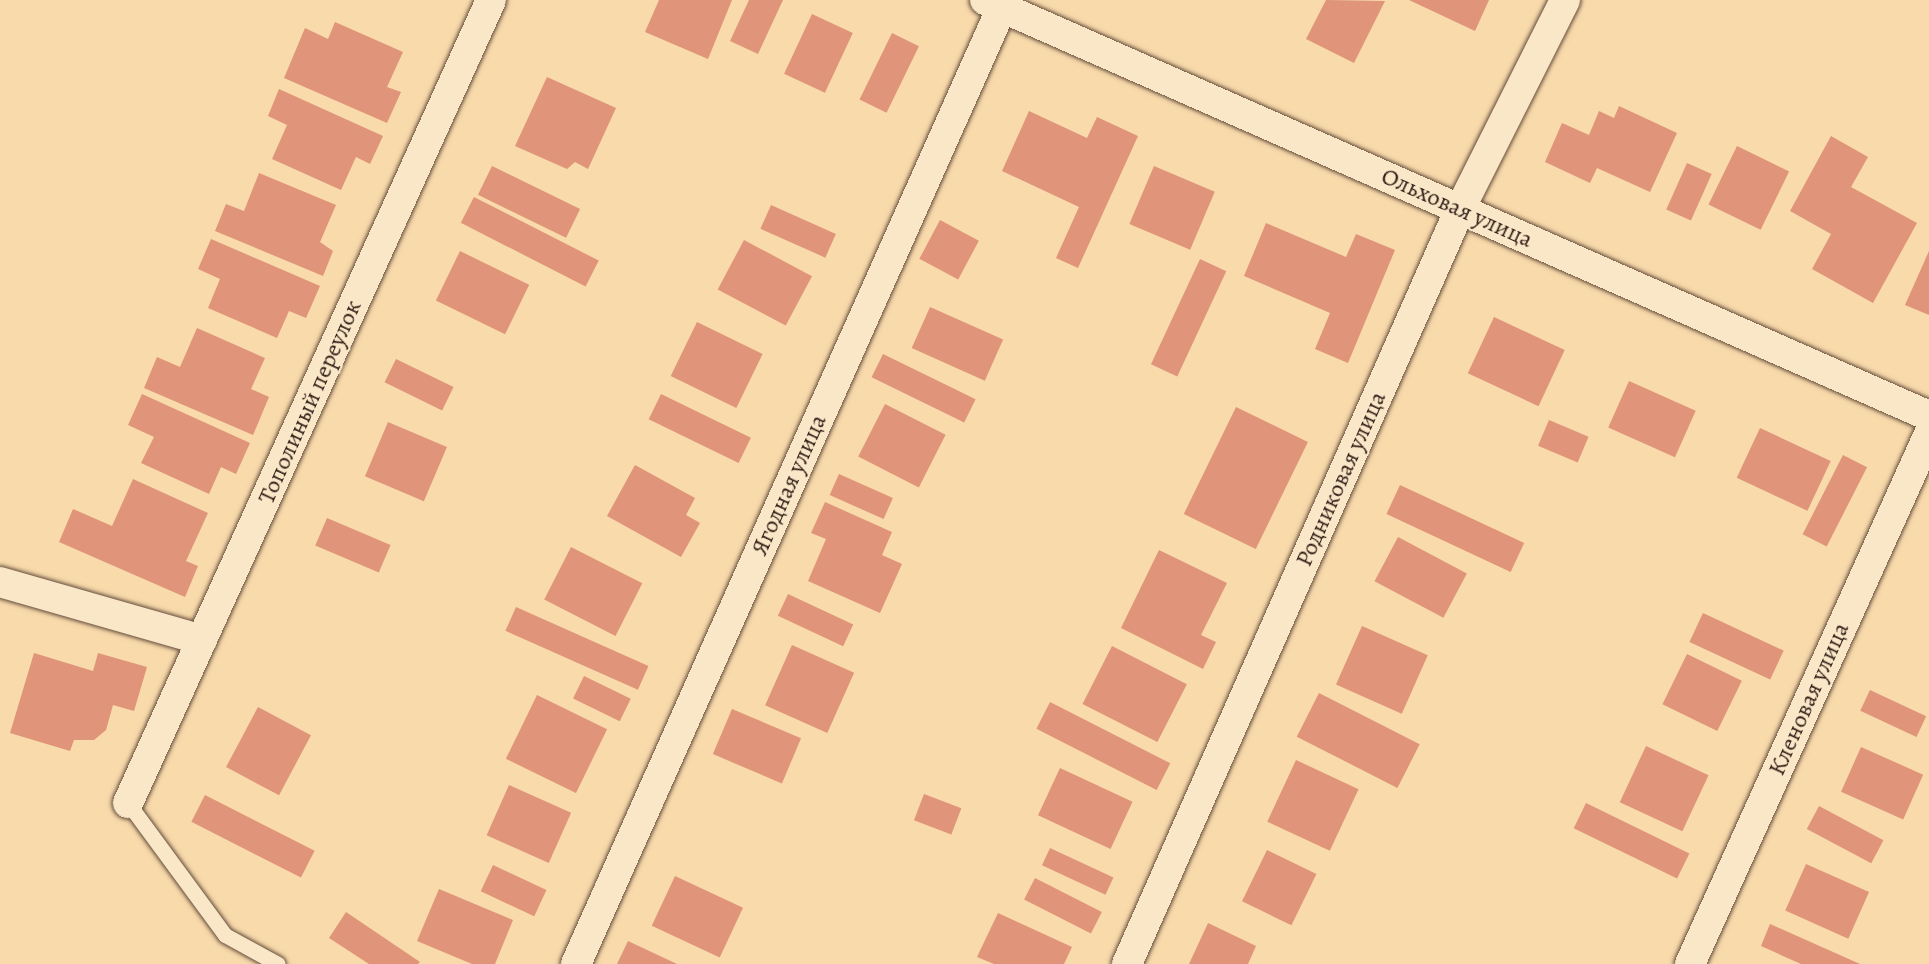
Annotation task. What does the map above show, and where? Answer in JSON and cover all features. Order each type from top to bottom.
[{"type":"street","name":"Тополиный переулок","points":[[128,803],[491,0]]},
{"type":"street","name":"Родниковая улица","points":[[1127,964],[1460,209],[1564,0]]},
{"type":"street","name":"Ольховая улица","points":[[993,3],[1929,416]]},
{"type":"street","name":"Ягодная улица","points":[[576,964],[993,3]]},
{"type":"street","name":"Кленовая улица","points":[[1690,964],[1929,434]]},
{"type":"street","points":[[0,582],[202,640]]},
{"type":"lane","points":[[128,803],[225,935],[278,964]]},
{"type":"building","points":[[659,0],[732,0],[708,59],[645,32]]},
{"type":"building","points":[[749,0],[783,0],[758,54],[730,41]]},
{"type":"building","points":[[1326,0],[1385,1],[1354,63],[1306,39]]},
{"type":"building","points":[[1409,0],[1489,0],[1475,31]]},
{"type":"building","points":[[812,14],[853,33],[825,93],[784,74]]},
{"type":"building","points":[[335,22],[403,52],[387,87],[401,92],[387,123],[284,78],[305,28],[328,39]]},
{"type":"building","points":[[892,33],[919,46],[887,113],[860,100]]},
{"type":"building","points":[[547,77],[616,108],[588,169],[575,162],[567,169],[515,146]]},
{"type":"building","points":[[279,89],[383,136],[370,164],[356,157],[341,190],[272,159],[287,125],[268,116]]},
{"type":"building","points":[[1619,106],[1677,133],[1650,192],[1597,168],[1590,183],[1545,162],[1562,123],[1589,135],[1599,111],[1614,118]]},
{"type":"building","points":[[1029,111],[1087,138],[1097,117],[1138,136],[1078,268],[1056,258],[1079,207],[1002,171]]},
{"type":"building","points":[[1831,136],[1868,157],[1851,187],[1917,223],[1873,303],[1812,269],[1831,234],[1790,211]]},
{"type":"building","points":[[1737,146],[1789,171],[1761,230],[1709,204]]},
{"type":"building","points":[[1687,163],[1712,174],[1691,221],[1666,210]]},
{"type":"building","points":[[492,166],[580,209],[566,238],[478,195]]},
{"type":"building","points":[[1154,166],[1215,192],[1190,250],[1129,224]]},
{"type":"building","points":[[259,173],[336,205],[320,242],[333,251],[323,276],[215,231],[226,204],[244,211]]},
{"type":"building","points":[[474,197],[599,261],[586,286],[461,223]]},
{"type":"building","points":[[771,205],[836,234],[825,258],[760,229]]},
{"type":"building","points":[[940,220],[979,241],[958,280],[919,259]]},
{"type":"building","points":[[1266,223],[1346,257],[1356,234],[1395,250],[1348,363],[1315,349],[1330,313],[1244,276]]},
{"type":"building","points":[[211,239],[320,286],[306,318],[289,311],[277,338],[208,308],[220,279],[198,269]]},
{"type":"building","points":[[744,240],[812,276],[786,326],[718,289]]},
{"type":"building","points":[[460,251],[529,285],[505,334],[436,300]]},
{"type":"building","points":[[1929,251],[1929,315],[1905,305]]},
{"type":"building","points":[[1200,259],[1226,271],[1177,376],[1151,364]]},
{"type":"building","points":[[930,307],[1003,340],[985,381],[912,348]]},
{"type":"building","points":[[1494,317],[1565,350],[1538,406],[1468,373]]},
{"type":"building","points":[[697,322],[763,354],[736,408],[671,376]]},
{"type":"building","points":[[197,328],[265,358],[251,389],[269,397],[253,435],[144,388],[157,357],[180,367]]},
{"type":"building","points":[[883,354],[976,399],[964,423],[872,377]]},
{"type":"building","points":[[396,359],[454,387],[442,410],[385,382]]},
{"type":"building","points":[[1629,381],[1696,411],[1675,457],[1608,428]]},
{"type":"building","points":[[142,394],[250,443],[236,474],[221,467],[209,494],[141,463],[154,437],[128,425]]},
{"type":"building","points":[[661,394],[751,438],[739,463],[649,419]]},
{"type":"building","points":[[885,404],[946,435],[919,487],[858,457]]},
{"type":"building","points":[[1236,407],[1308,442],[1256,549],[1184,514]]},
{"type":"building","points":[[1549,420],[1589,437],[1578,463],[1538,446]]},
{"type":"building","points":[[388,422],[447,447],[424,501],[365,476]]},
{"type":"building","points":[[1760,428],[1831,461],[1807,511],[1737,478]]},
{"type":"building","points":[[1843,455],[1867,467],[1827,547],[1803,534]]},
{"type":"building","points":[[635,465],[695,498],[686,515],[700,523],[681,557],[607,516]]},
{"type":"building","points":[[839,474],[893,498],[884,519],[830,495]]},
{"type":"building","points":[[133,479],[208,513],[186,561],[198,566],[185,597],[59,542],[73,509],[112,526]]},
{"type":"building","points":[[1400,485],[1524,543],[1511,572],[1386,514]]},
{"type":"building","points":[[825,502],[892,532],[882,555],[902,564],[880,613],[808,581],[826,539],[811,533]]},
{"type":"building","points":[[327,518],[391,545],[379,573],[315,546]]},
{"type":"building","points":[[1398,537],[1467,574],[1443,618],[1375,581]]},
{"type":"building","points":[[571,547],[642,583],[615,636],[544,600]]},
{"type":"building","points":[[1159,550],[1227,583],[1201,635],[1216,642],[1203,669],[1121,628]]},
{"type":"building","points":[[788,594],[853,624],[843,646],[778,616]]},
{"type":"building","points":[[516,607],[648,666],[638,690],[505,631]]},
{"type":"building","points":[[1703,613],[1784,651],[1770,680],[1689,642]]},
{"type":"building","points":[[1362,626],[1428,655],[1402,714],[1336,684]]},
{"type":"building","points":[[792,645],[854,673],[827,733],[765,705]]},
{"type":"building","points":[[1112,646],[1187,684],[1157,742],[1082,704]]},
{"type":"building","points":[[34,653],[93,671],[98,653],[147,667],[134,711],[113,705],[106,730],[94,740],[74,740],[70,751],[10,733]]},
{"type":"building","points":[[1687,654],[1742,681],[1717,731],[1662,704]]},
{"type":"building","points":[[584,676],[631,699],[620,721],[573,698]]},
{"type":"building","points":[[1870,690],[1926,716],[1916,737],[1860,711]]},
{"type":"building","points":[[1319,693],[1420,744],[1397,788],[1297,737]]},
{"type":"building","points":[[537,695],[607,729],[576,793],[506,759]]},
{"type":"building","points":[[1050,702],[1170,763],[1157,790],[1036,729]]},
{"type":"building","points":[[258,707],[311,735],[279,795],[226,767]]},
{"type":"building","points":[[732,709],[801,738],[782,783],[713,754]]},
{"type":"building","points":[[1646,746],[1709,775],[1682,831],[1620,802]]},
{"type":"building","points":[[1861,747],[1923,775],[1903,819],[1841,792]]},
{"type":"building","points":[[1296,760],[1359,789],[1330,851],[1267,822]]},
{"type":"building","points":[[1060,768],[1133,802],[1111,849],[1038,815]]},
{"type":"building","points":[[509,785],[571,813],[549,863],[487,835]]},
{"type":"building","points":[[924,794],[961,808],[951,834],[914,820]]},
{"type":"building","points":[[205,795],[315,851],[301,878],[191,822]]},
{"type":"building","points":[[1586,803],[1689,853],[1677,879],[1574,828]]},
{"type":"building","points":[[1819,806],[1883,840],[1871,863],[1807,829]]},
{"type":"building","points":[[1050,848],[1113,878],[1105,895],[1042,865]]},
{"type":"building","points":[[1267,850],[1316,874],[1291,925],[1242,901]]},
{"type":"building","points":[[1806,864],[1869,892],[1848,939],[1785,911]]},
{"type":"building","points":[[493,865],[546,890],[534,916],[481,891]]},
{"type":"building","points":[[675,876],[743,908],[720,958],[652,926]]},
{"type":"building","points":[[1035,878],[1102,912],[1091,933],[1024,899]]},
{"type":"building","points":[[439,889],[513,920],[495,964],[472,964],[417,941]]},
{"type":"building","points":[[346,912],[420,962],[418,964],[369,964],[329,938]]},
{"type":"building","points":[[998,913],[1072,947],[1064,964],[994,964],[977,957]]},
{"type":"building","points":[[1208,923],[1256,946],[1248,964],[1189,964]]},
{"type":"building","points":[[1770,924],[1860,964],[1801,964],[1761,946]]},
{"type":"building","points":[[628,941],[677,964],[617,964]]}]
